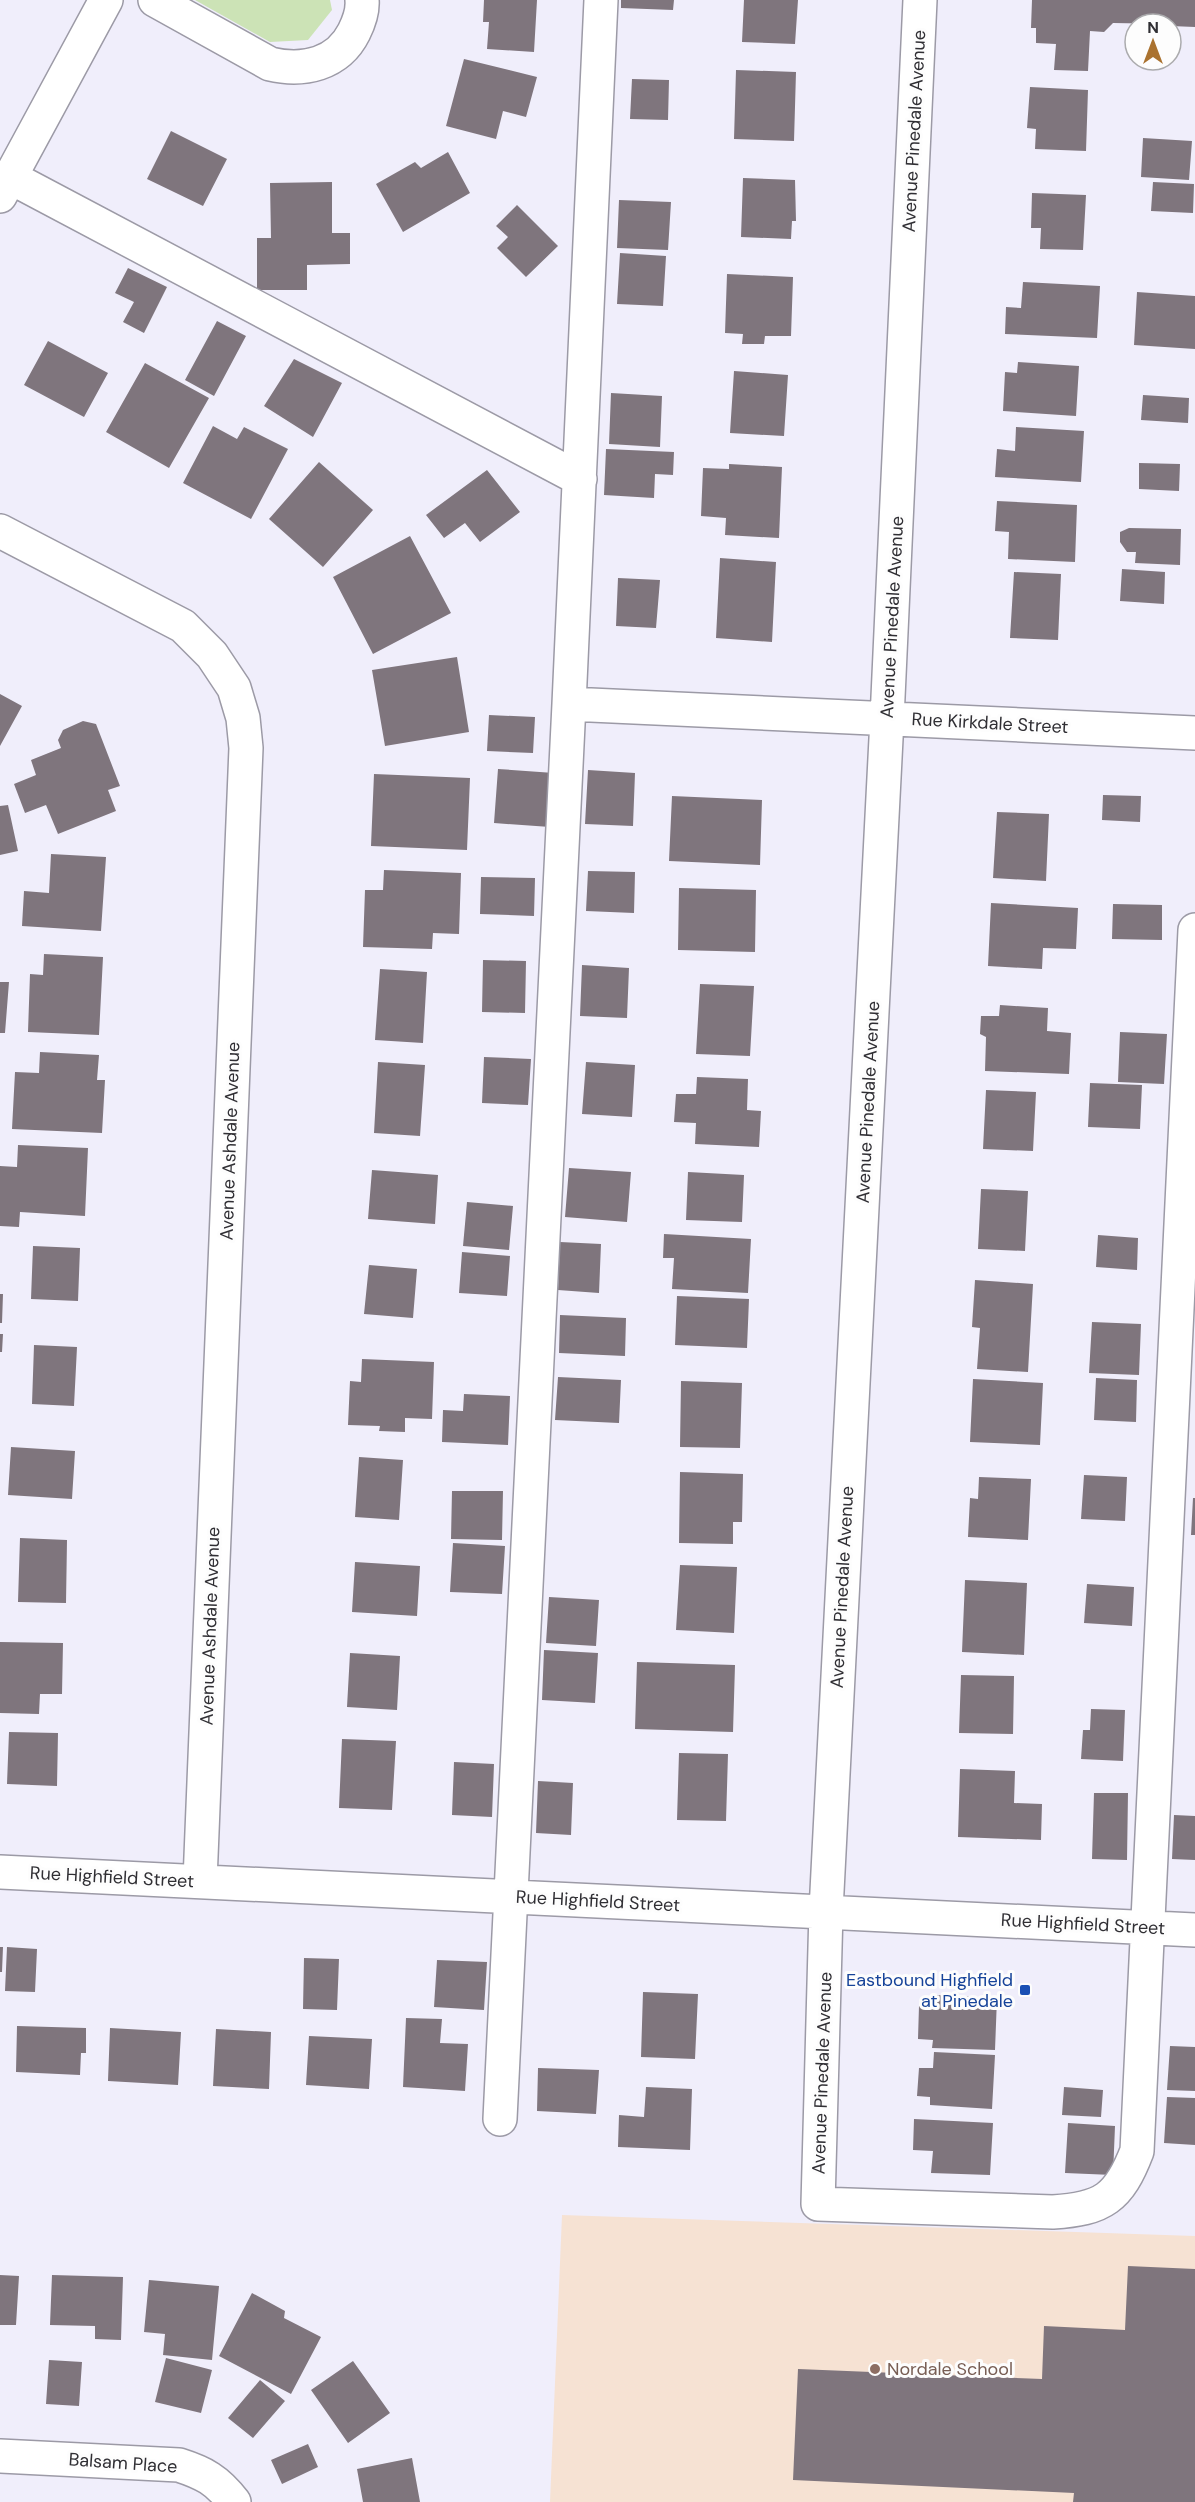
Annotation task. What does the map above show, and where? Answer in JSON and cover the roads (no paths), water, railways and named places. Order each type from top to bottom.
[{"type":"street","points":[[106,0],[5,187],[580,479]]},
{"type":"street","points":[[155,0],[270,64],[287,68],[319,64],[336,56],[348,43],[358,22],[362,0]]},
{"type":"street","points":[[500,2119],[580,479],[601,0]]},
{"type":"street","name":"Avenue Pinedale Avenue","points":[[920,0],[887,719],[826,1911],[818,2204],[1053,2212],[1082,2210],[1111,2196],[1127,2178],[1137,2151],[1147,1927]]},
{"type":"street","name":"Avenue Ashdale Avenue","points":[[0,531],[183,626],[213,655],[234,688],[243,718],[246,748],[200,1881]]},
{"type":"street","name":"Rue Kirkdale Street","points":[[569,704],[1195,733]]},
{"type":"street","points":[[1147,1927],[1195,930]]},
{"type":"street","name":"Rue Highfield Street","points":[[0,1872],[1195,1930]]},
{"type":"street","name":"Balsam Place","points":[[0,2456],[178,2465],[201,2472],[221,2485],[234,2502]]},
{"type":"place","name":"Eastbound Highfield at Pinedale","points":[[1025,1990]]},
{"type":"place","name":"Nordale School","points":[[875,2369]]}]
